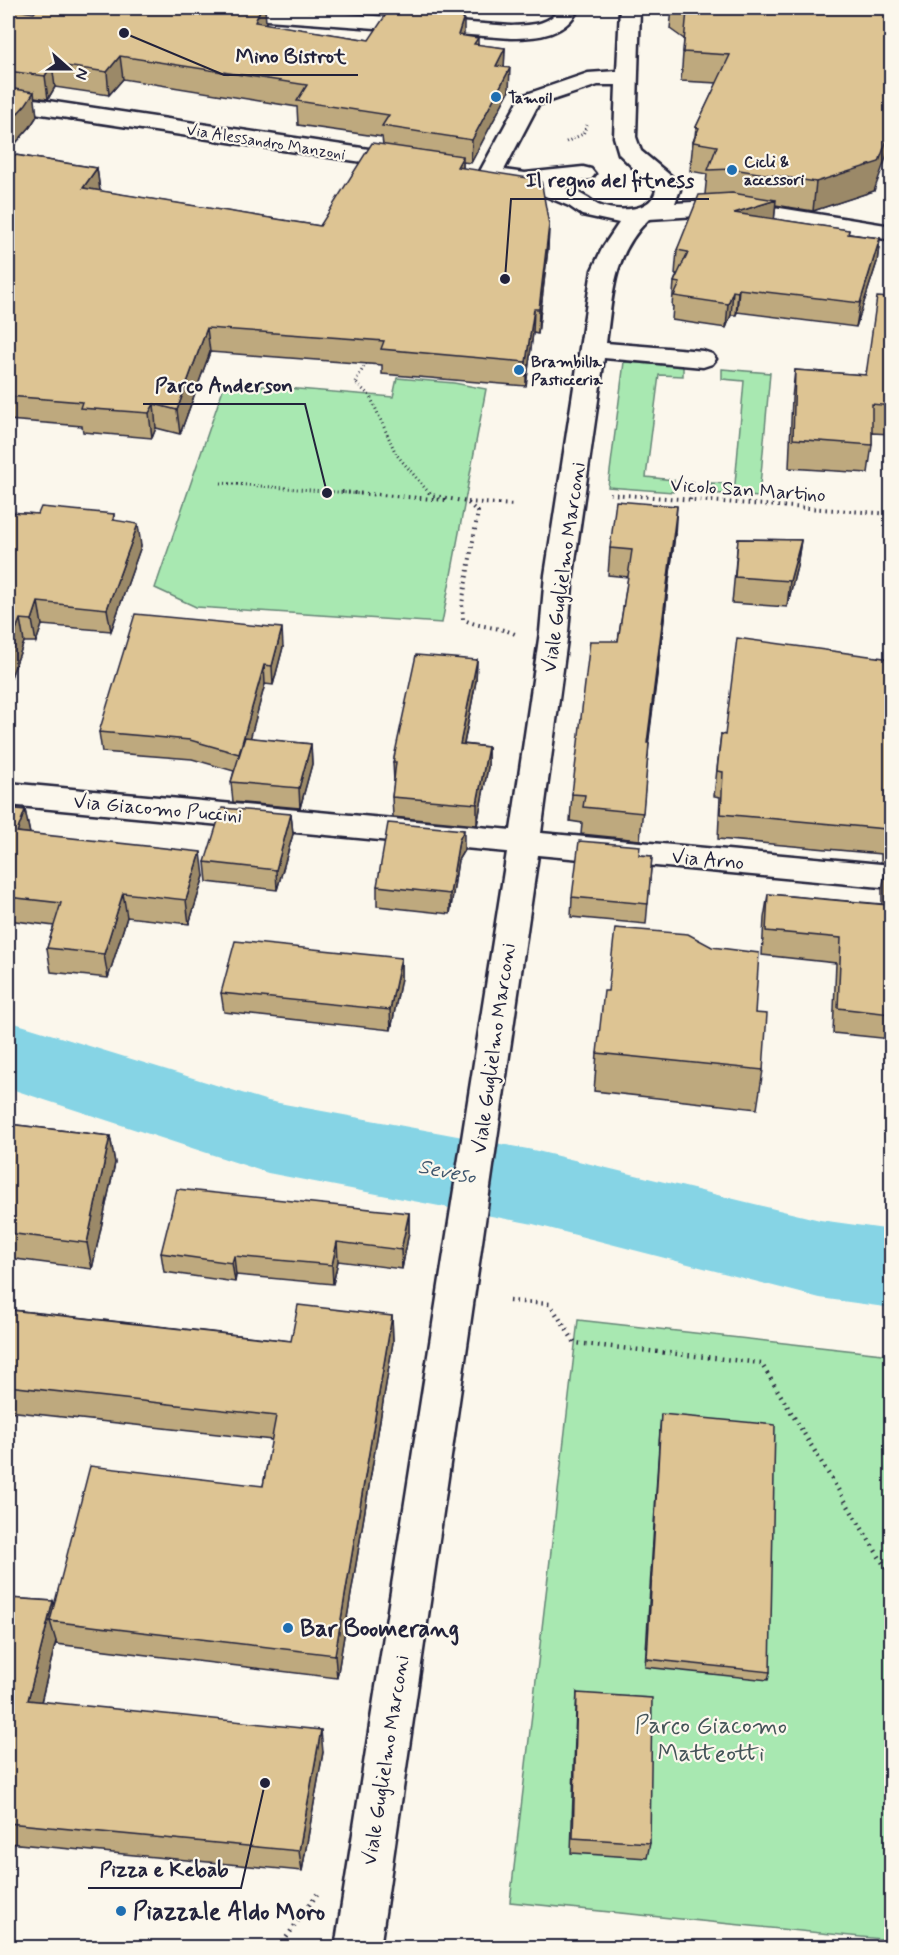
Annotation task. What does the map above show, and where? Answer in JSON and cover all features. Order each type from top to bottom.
[{"type":"street","points":[[187,8],[306,16],[339,21],[522,32],[540,30],[555,24],[565,16],[569,8]]},
{"type":"street","points":[[306,16],[325,8]]},
{"type":"street","points":[[630,8],[626,137],[630,154],[656,177]]},
{"type":"street","points":[[628,78],[596,78],[530,102],[479,173],[525,180],[583,206],[618,216],[730,207]]},
{"type":"street","name":"Via Alessandro Manzoni","points":[[8,102],[434,166]]},
{"type":"street","points":[[609,256],[573,188],[576,181],[601,167],[626,137]]},
{"type":"street","points":[[525,180],[601,167],[633,167],[680,191],[730,207],[891,232]]},
{"type":"street","name":"Viale Guglielmo Marconi","points":[[357,1947],[467,1232],[604,270],[609,256],[628,226],[666,200],[668,190],[656,177]]},
{"type":"street","points":[[592,350],[703,358]]},
{"type":"street","name":"Via Giacomo Puccini","points":[[8,794],[524,842]]},
{"type":"street","name":"Via Arno","points":[[524,842],[891,877]]},
{"type":"path","points":[[372,351],[356,382],[370,396],[396,454],[431,495],[467,502],[478,512],[462,604],[462,620],[474,626],[506,628],[516,635],[516,642]]},
{"type":"path","points":[[690,500],[693,481]]},
{"type":"path","points":[[221,483],[515,505]]},
{"type":"path","name":"Vicolo San Martino","points":[[605,494],[891,514]]},
{"type":"path","points":[[509,1301],[550,1304],[575,1343],[761,1363],[891,1578]]},
{"type":"green space","points":[[624,362],[683,366],[683,376],[659,375],[646,477],[674,480],[673,492],[608,487]]},
{"type":"green space","points":[[722,369],[770,373],[759,497],[711,493],[711,483],[735,484],[744,381],[722,379]]},
{"type":"green space","points":[[397,378],[454,383],[486,389],[442,623],[196,607],[155,588],[225,383],[393,397]]},
{"type":"green space","name":"Parco Giacomo Matteotti","points":[[578,1320],[891,1355],[891,1940],[510,1902]]},
{"type":"building","points":[[38,8],[261,8],[255,22],[369,40],[389,10],[464,16],[458,35],[478,38],[474,44],[505,48],[496,66],[510,68],[472,140],[382,126],[389,115],[297,101],[307,85],[120,56],[107,72],[52,64],[45,76],[8,71],[9,9],[34,13]]},
{"type":"building","points":[[682,8],[891,8],[891,128],[879,162],[816,182],[733,169],[708,170],[717,146],[693,142],[699,128],[696,127],[730,55],[683,52],[687,11]]},
{"type":"building","points":[[8,88],[34,92],[8,124]]},
{"type":"building","points":[[372,143],[463,156],[457,167],[541,180],[549,225],[539,309],[534,309],[526,362],[381,349],[384,341],[207,328],[177,410],[154,404],[149,413],[80,408],[82,402],[8,396],[8,154],[97,168],[83,188],[320,226]]},
{"type":"building","points":[[732,193],[776,200],[734,213],[849,230],[848,234],[880,238],[860,303],[739,289],[738,292],[733,291],[728,304],[674,296],[680,283],[674,282],[688,252],[677,250],[699,195]]},
{"type":"building","points":[[877,297],[891,298],[891,406],[872,404],[872,445],[793,439],[795,370],[866,375]]},
{"type":"building","points":[[616,501],[677,506],[647,743],[649,743],[643,813],[583,807],[585,795],[572,794],[590,641],[618,641],[632,550],[610,548]]},
{"type":"building","points":[[41,507],[114,514],[113,520],[138,524],[107,609],[38,602],[32,620],[20,619],[8,651],[8,512],[38,514]]},
{"type":"building","points":[[738,539],[801,540],[790,581],[735,577]]},
{"type":"building","points":[[135,614],[282,628],[272,666],[264,665],[239,754],[190,740],[99,732]]},
{"type":"building","points":[[737,638],[891,659],[891,838],[886,837],[886,829],[721,814],[723,772],[717,771],[721,734],[725,735]]},
{"type":"building","points":[[416,655],[477,660],[460,744],[488,747],[477,804],[392,797],[396,762],[393,762]]},
{"type":"building","points":[[245,737],[311,744],[299,788],[231,782]]},
{"type":"building","points":[[8,808],[25,810],[17,832],[201,852],[186,900],[123,893],[104,954],[47,948],[61,903],[8,897]]},
{"type":"building","points":[[222,808],[291,814],[276,870],[205,862]]},
{"type":"building","points":[[388,823],[464,830],[459,840],[450,894],[377,886]]},
{"type":"building","points":[[579,841],[640,846],[639,855],[652,856],[648,904],[572,897]]},
{"type":"building","points":[[887,864],[891,865],[891,1014],[838,1008],[841,938],[766,931],[768,894],[887,905]]},
{"type":"building","points":[[615,928],[688,934],[712,947],[759,953],[755,1013],[767,1014],[763,1070],[597,1053],[604,991],[608,991]]},
{"type":"building","points":[[235,941],[401,958],[390,1010],[221,993]]},
{"type":"building","points":[[8,1124],[110,1136],[87,1243],[8,1233]]},
{"type":"building","points":[[177,1189],[409,1213],[401,1250],[337,1242],[332,1265],[234,1256],[232,1263],[161,1253]]},
{"type":"building","points":[[298,1305],[392,1316],[335,1655],[50,1621],[90,1466],[263,1486],[276,1416],[8,1386],[8,1306],[12,1306],[11,1310],[291,1341]]},
{"type":"building","points":[[661,1414],[775,1425],[770,1672],[647,1659]]},
{"type":"building","points":[[8,1598],[53,1601],[28,1700],[321,1730],[299,1851],[8,1823]]},
{"type":"building","points":[[577,1693],[652,1698],[650,1843],[573,1838]]},
{"type":"waterway","name":"Seveso","points":[[8,1055],[268,1137],[533,1187],[820,1259],[892,1269]]},
{"type":"place","name":"Mino Bistrot","points":[[124,33]]},
{"type":"place","name":"Tamoil","points":[[496,97]]},
{"type":"place","name":"Cicli & accessori","points":[[732,170]]},
{"type":"place","name":"Il regno del fitness","points":[[505,279]]},
{"type":"place","name":"Brambilla Pasticceria","points":[[519,370]]},
{"type":"place","name":"Parco Anderson","points":[[327,493]]},
{"type":"place","name":"Bar Boomerang","points":[[288,1628]]},
{"type":"place","name":"Pizza e Kebab","points":[[265,1783]]},
{"type":"place","name":"Piazzale Aldo Moro","points":[[121,1911]]}]
